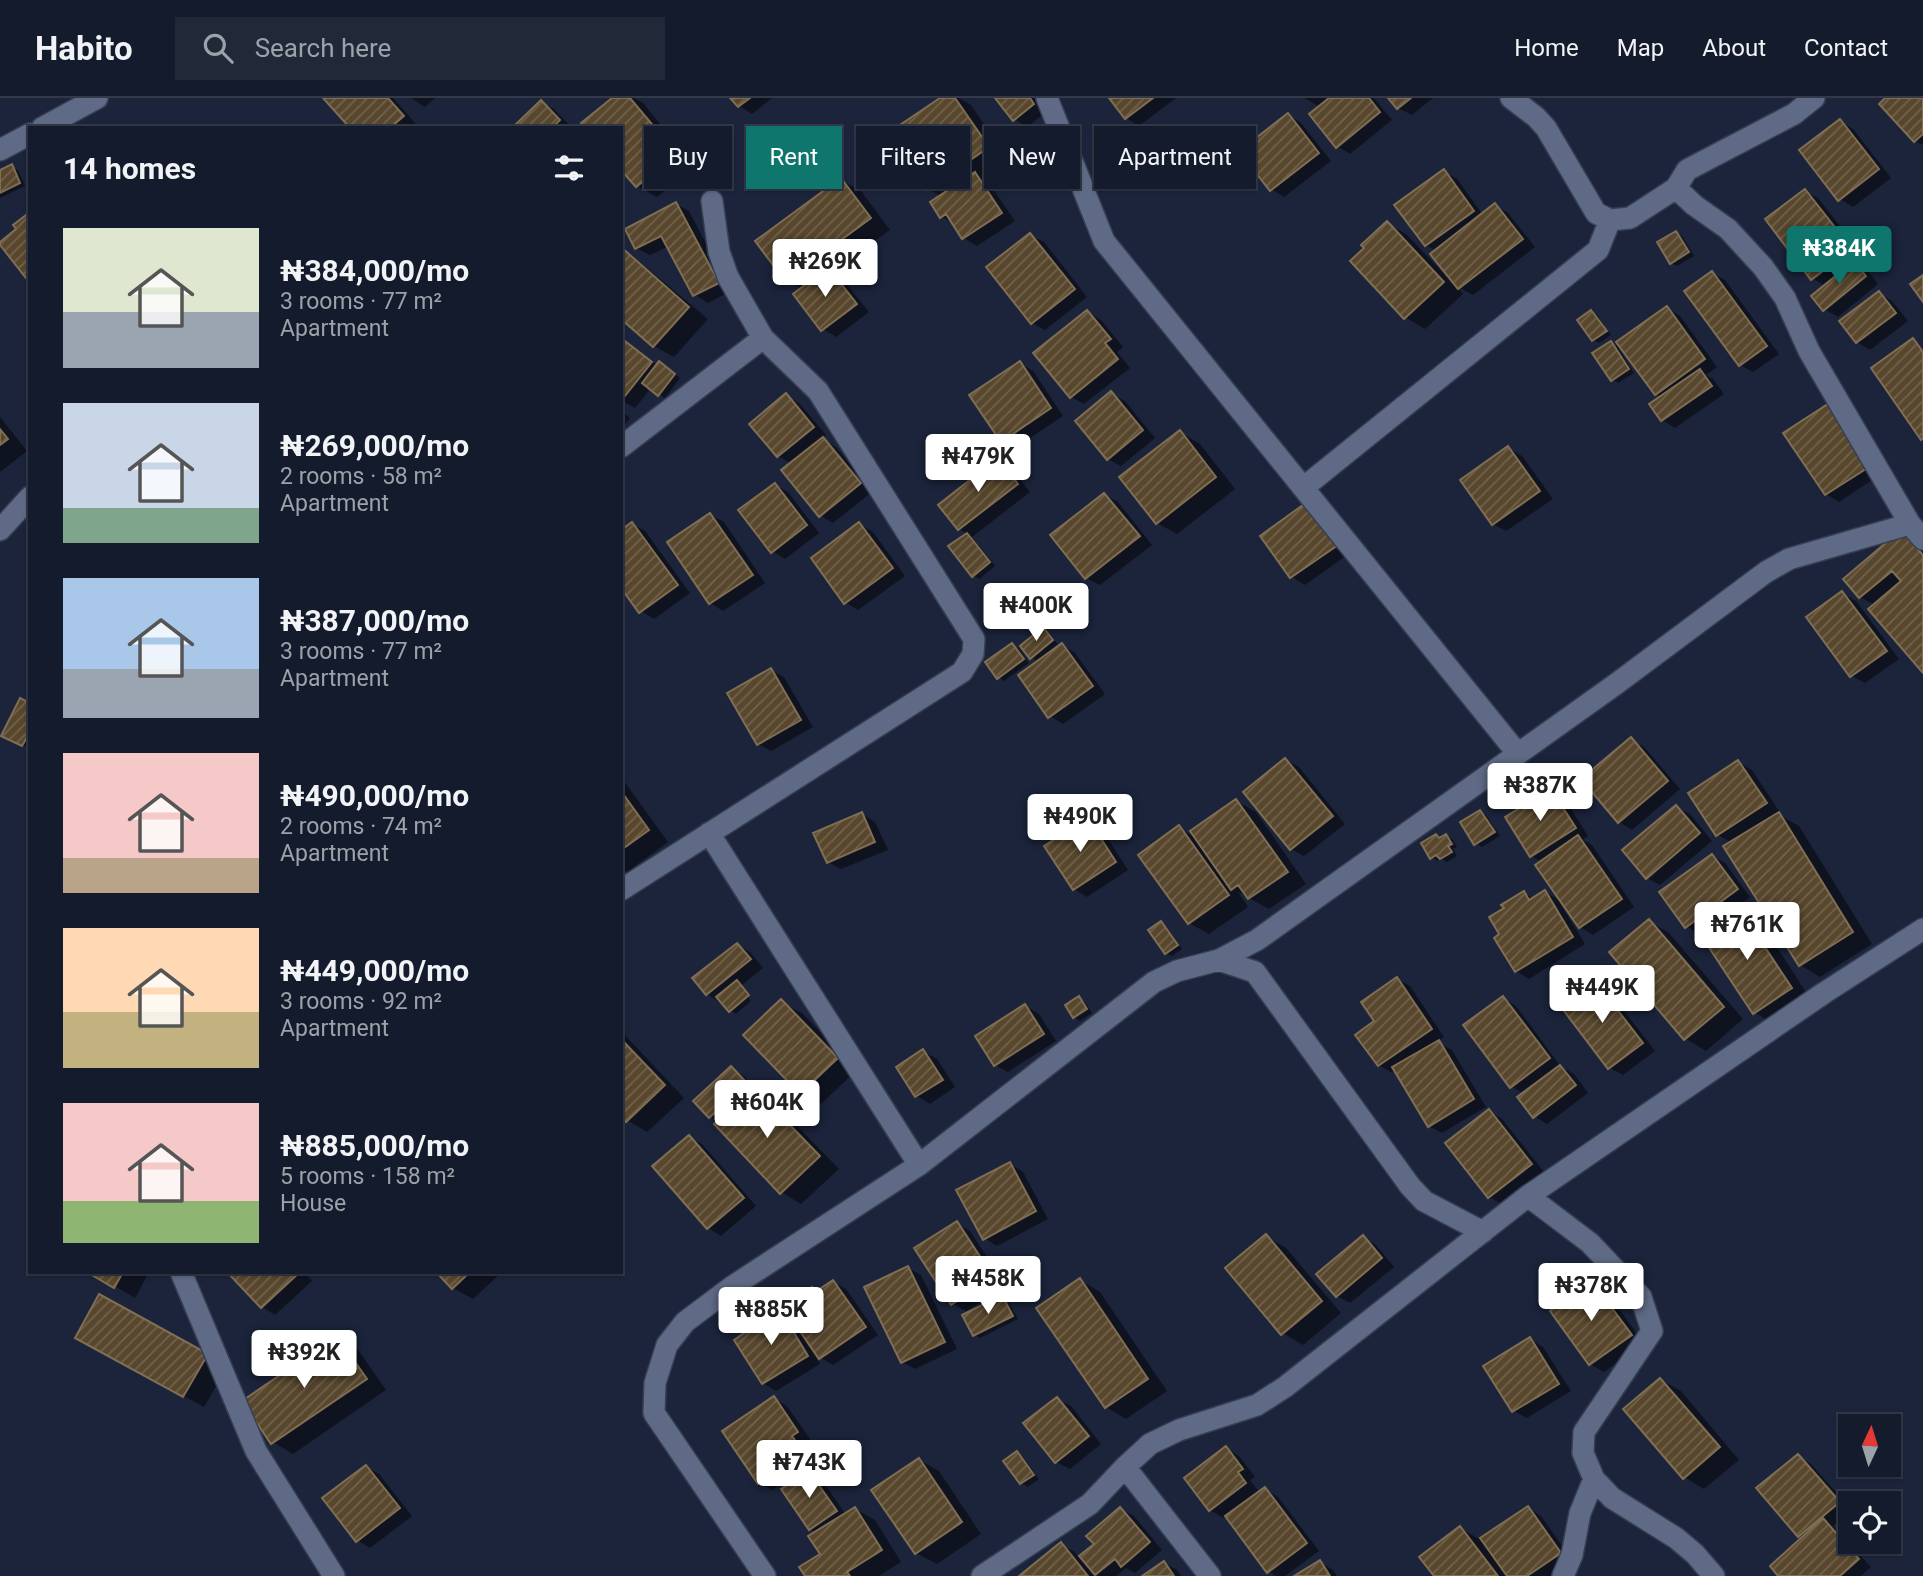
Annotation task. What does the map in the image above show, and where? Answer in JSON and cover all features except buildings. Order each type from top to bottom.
[{"type":"street","points":[[46,126],[97,98]]},
{"type":"street","points":[[1047,98],[1104,241],[1518,754]]},
{"type":"street","points":[[1511,98],[1546,128],[1596,213],[1610,220],[1630,218],[1676,188],[1687,170],[1794,114],[1814,98]]},
{"type":"street","points":[[0,150],[28,135]]},
{"type":"street","points":[[765,1576],[654,1413],[655,1383],[667,1346],[685,1322],[733,1286],[919,1165],[1154,982],[1177,971],[1219,960],[1257,940],[1616,684],[1766,572],[1789,559],[1917,531],[1809,351],[1778,288],[1763,267],[1728,229],[1694,205],[1676,188]]},
{"type":"street","points":[[623,889],[962,672],[973,654],[974,639],[818,391],[764,338],[728,277],[719,252],[712,201]]},
{"type":"street","points":[[1303,488],[1598,250],[1610,220]]},
{"type":"street","points":[[623,445],[764,338]]},
{"type":"street","points":[[0,530],[28,499]]},
{"type":"street","points":[[709,833],[919,1165]]},
{"type":"street","points":[[982,1576],[1090,1503],[1150,1444],[1179,1430],[1257,1405],[1285,1387],[1528,1196],[1824,993],[1923,929]]},
{"type":"street","points":[[1255,972],[1257,940]]},
{"type":"street","points":[[1219,960],[1255,972],[1410,1186],[1424,1201],[1483,1232]]},
{"type":"street","points":[[1528,1196],[1590,1243],[1641,1297],[1652,1331],[1584,1432],[1583,1453],[1594,1479],[1612,1497],[1676,1538],[1695,1554],[1714,1576]]},
{"type":"street","points":[[182,1274],[256,1451],[334,1576]]},
{"type":"street","points":[[1125,1466],[1210,1576]]},
{"type":"street","points":[[1563,1576],[1572,1555],[1580,1513],[1594,1479]]}]
